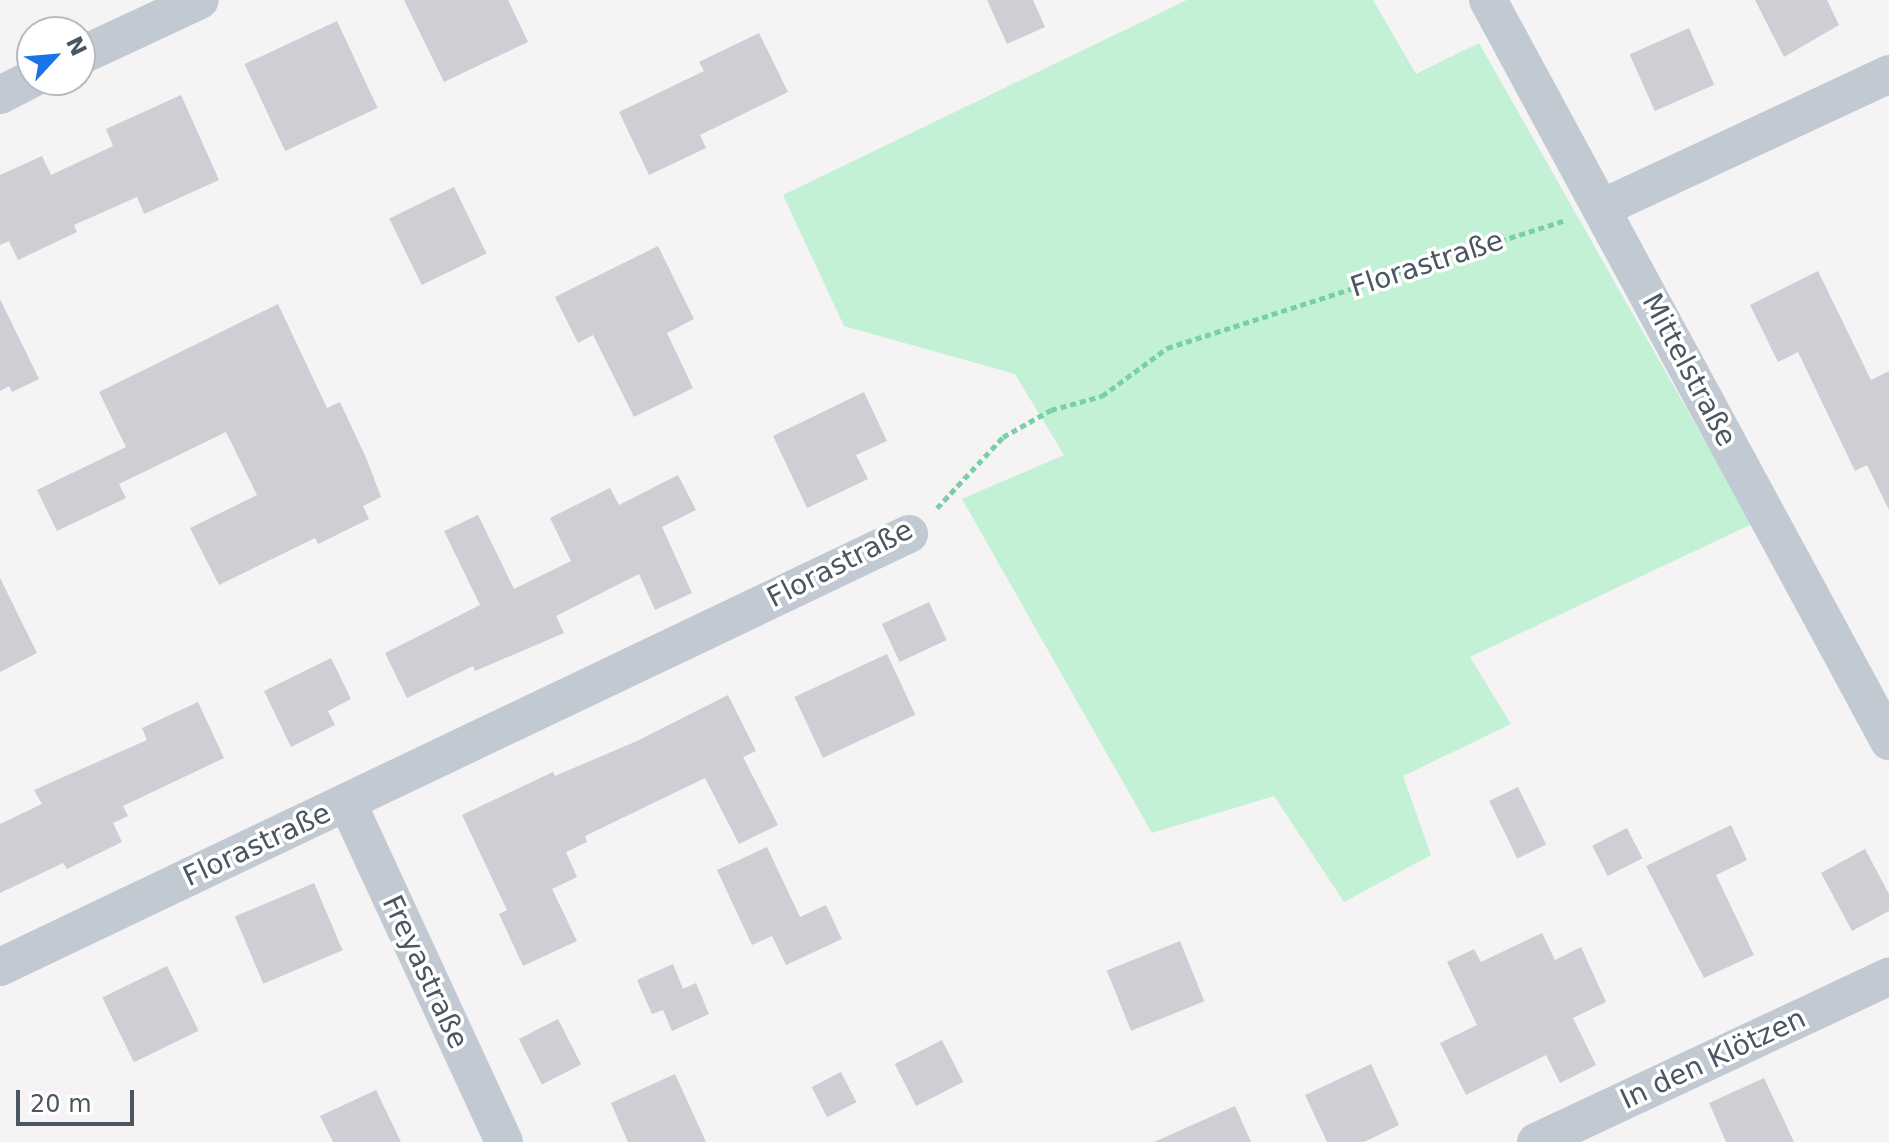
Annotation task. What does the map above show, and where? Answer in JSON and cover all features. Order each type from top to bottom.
[{"type":"street","points":[[96,49],[200,0]]},
{"type":"street","name":"Mittelstraße","points":[[1488,0],[1889,741]]},
{"type":"street","points":[[1602,208],[1889,74]]},
{"type":"street","name":"Florastraße","points":[[0,967],[909,534]]},
{"type":"street","name":"Freyastraße","points":[[347,802],[504,1142]]},
{"type":"street","name":"In den Klötzen","points":[[1536,1142],[1889,977]]},
{"type":"path","name":"Florastraße","points":[[909,534],[1003,437],[1051,410],[1102,396],[1167,348],[1602,208]]},
{"type":"green space","points":[[1187,0],[1373,0],[1416,74],[1479,43],[1752,524],[1470,657],[1511,724],[1403,776],[1431,855],[1344,902],[1274,796],[1152,833],[962,499],[1064,455],[1015,374],[844,326],[783,195]]},
{"type":"building","points":[[404,0],[508,0],[528,42],[444,82]]},
{"type":"building","points":[[987,0],[1033,0],[1045,27],[1007,44]]},
{"type":"building","points":[[1755,0],[1827,0],[1839,25],[1784,57]]},
{"type":"building","points":[[337,21],[378,108],[285,151],[245,64]]},
{"type":"building","points":[[1689,28],[1714,85],[1655,111],[1630,54]]},
{"type":"building","points":[[759,33],[788,92],[700,135],[706,148],[649,175],[619,112],[704,71],[699,62]]},
{"type":"building","points":[[181,95],[219,180],[144,214],[137,197],[74,225],[77,232],[18,260],[9,241],[0,245],[0,175],[42,156],[51,175],[113,146],[106,129]]},
{"type":"building","points":[[454,187],[486,254],[422,285],[389,219]]},
{"type":"building","points":[[658,246],[694,319],[667,333],[693,388],[634,417],[593,335],[578,343],[555,297]]},
{"type":"building","points":[[1818,271],[1871,380],[1889,371],[1889,510],[1867,465],[1855,471],[1798,352],[1778,362],[1750,305]]},
{"type":"building","points":[[0,299],[39,379],[12,392],[9,386],[0,391]]},
{"type":"building","points":[[278,304],[327,408],[340,402],[367,460],[381,497],[363,506],[369,519],[318,544],[315,538],[219,585],[190,528],[257,495],[226,432],[119,484],[126,498],[57,531],[37,490],[126,447],[99,392]]},
{"type":"building","points":[[864,392],[887,441],[856,455],[868,479],[807,508],[773,436]]},
{"type":"building","points":[[678,475],[696,510],[662,527],[692,593],[655,610],[639,574],[556,616],[564,633],[475,671],[473,666],[407,698],[385,653],[480,605],[444,531],[478,515],[514,589],[571,561],[550,518],[610,488],[619,505]]},
{"type":"building","points":[[0,578],[37,653],[0,672]]},
{"type":"building","points":[[929,602],[947,640],[900,662],[882,624]]},
{"type":"building","points":[[887,654],[915,715],[823,758],[795,697]]},
{"type":"building","points":[[331,658],[351,699],[328,711],[335,725],[291,747],[264,691]]},
{"type":"building","points":[[728,695],[756,751],[743,757],[778,825],[739,844],[705,778],[585,836],[587,842],[566,852],[577,877],[552,889],[577,941],[523,966],[499,914],[507,910],[462,815],[553,772],[555,776],[637,741]]},
{"type":"building","points":[[198,702],[224,758],[123,806],[128,816],[113,823],[122,842],[67,869],[63,863],[0,893],[0,824],[42,804],[34,790],[147,740],[142,728]]},
{"type":"building","points":[[1518,787],[1546,845],[1517,859],[1489,801]]},
{"type":"building","points":[[1731,825],[1747,860],[1716,875],[1754,955],[1704,978],[1646,866]]},
{"type":"building","points":[[1627,828],[1642,858],[1608,876],[1592,846]]},
{"type":"building","points":[[767,847],[800,917],[826,905],[842,939],[786,965],[772,936],[752,945],[717,870]]},
{"type":"building","points":[[1865,849],[1889,894],[1889,911],[1852,931],[1821,873]]},
{"type":"building","points":[[314,883],[343,950],[263,984],[235,917]]},
{"type":"building","points":[[1542,933],[1555,960],[1581,947],[1606,1002],[1573,1018],[1596,1065],[1560,1083],[1546,1055],[1466,1095],[1440,1043],[1477,1025],[1447,962],[1474,949],[1481,962]]},
{"type":"building","points":[[1180,941],[1204,1001],[1131,1031],[1107,971]]},
{"type":"building","points":[[673,964],[683,989],[696,983],[709,1014],[672,1031],[663,1010],[652,1014],[637,980]]},
{"type":"building","points":[[167,966],[199,1031],[134,1062],[102,998]]},
{"type":"building","points":[[558,1019],[581,1064],[542,1084],[519,1039]]},
{"type":"building","points":[[942,1040],[963,1082],[916,1106],[895,1064]]},
{"type":"building","points":[[1371,1064],[1399,1125],[1364,1142],[1327,1142],[1305,1095]]},
{"type":"building","points":[[841,1072],[856,1102],[827,1117],[812,1087]]},
{"type":"building","points":[[675,1074],[706,1142],[628,1142],[611,1103]]},
{"type":"building","points":[[1764,1078],[1794,1142],[1726,1142],[1709,1103]]},
{"type":"building","points":[[376,1090],[401,1142],[333,1142],[320,1116]]},
{"type":"building","points":[[1235,1106],[1251,1142],[1154,1142]]}]
